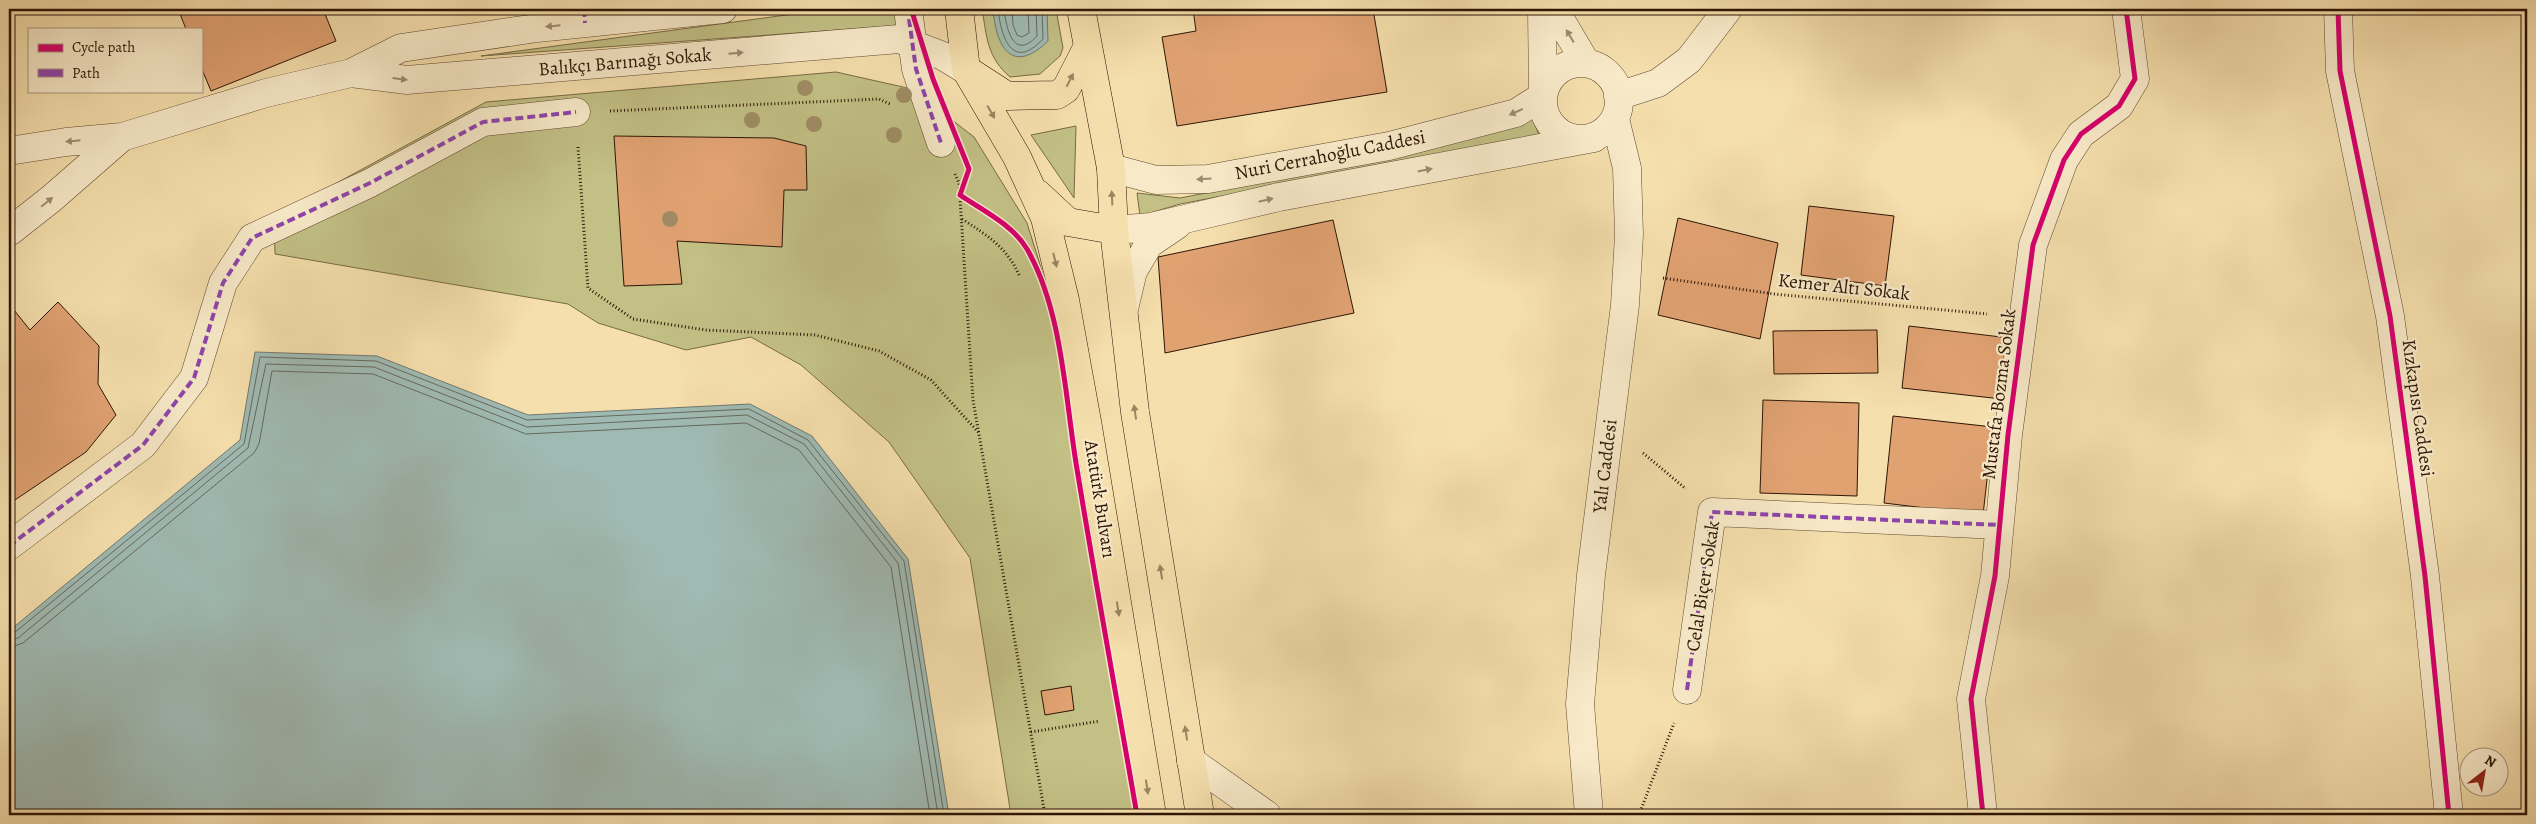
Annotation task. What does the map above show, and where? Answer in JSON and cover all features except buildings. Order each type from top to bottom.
[{"type":"main road","name":"Atatürk Bulvarı","points":[[960,9],[966,70],[1017,157],[1045,218],[1066,310],[1088,427],[1152,815]]},
{"type":"main road","points":[[1081,9],[1111,168],[1114,230],[1135,412],[1200,815]]},
{"type":"main road","points":[[966,70],[1007,96],[1057,95],[1066,89],[1088,46]]},
{"type":"main road","name":"Atatürk Bulvarı","points":[[1031,188],[1068,222],[1114,230]]},
{"type":"street","name":"Balıkçı Barınağı Sokak","points":[[9,152],[66,142],[122,137],[266,93],[351,73],[401,48],[584,16],[723,9]]},
{"type":"street","points":[[908,9],[905,41],[941,143]]},
{"type":"street","points":[[1542,9],[1545,114],[1554,129],[1564,136],[1576,139],[1594,138],[1608,128],[1616,107],[1615,84],[1608,74],[1598,67],[1586,63],[1554,9]]},
{"type":"street","points":[[1616,107],[1658,83],[1689,60],[1728,9]]},
{"type":"street","name":"Mustafa Bozma Sokak","points":[[1983,815],[1971,699],[1995,576],[2023,315],[2033,245],[2064,160],[2081,134],[2119,106],[2135,79],[2126,9]]},
{"type":"street","name":"Kızkapısı Caddesi","points":[[2338,9],[2340,72],[2390,316],[2425,576],[2449,815]]},
{"type":"street","name":"Balıkçı Barınağı Sokak","points":[[351,73],[407,80],[905,41]]},
{"type":"street","points":[[905,41],[943,56],[966,70]]},
{"type":"street","name":"Nuri Cerrahoğlu Caddesi","points":[[1111,168],[1156,180],[1217,178],[1389,146],[1516,113],[1543,96],[1546,85],[1558,71],[1574,64],[1586,63]]},
{"type":"street","name":"Yalı Caddesi","points":[[1589,815],[1580,704],[1591,575],[1625,305],[1629,235],[1628,168],[1616,107]]},
{"type":"street","points":[[9,546],[143,445],[194,378],[223,283],[252,238],[370,183],[484,122],[576,112]]},
{"type":"street","name":"Balıkçı Barınağı Sokak","points":[[9,232],[51,199],[122,137]]},
{"type":"street","name":"Nuri Cerrahoğlu Caddesi","points":[[1114,230],[1184,220],[1280,197],[1594,138]]},
{"type":"street","name":"Nuri Cerrahoğlu Caddesi","points":[[1124,309],[1133,271],[1149,244],[1184,220]]},
{"type":"street","name":"Celal Biçer Sokak","points":[[1687,690],[1712,512],[1999,525]]},
{"type":"street","points":[[1191,761],[1267,815]]},
{"type":"path","points":[[896,107],[879,99],[576,112],[588,288],[633,319],[706,330],[815,335],[880,351],[932,380],[979,433]]},
{"type":"path","points":[[941,143],[959,183],[973,400],[1045,815]]},
{"type":"path","points":[[960,195],[966,178]]},
{"type":"path","points":[[960,195],[968,200]]},
{"type":"path","points":[[1610,425],[1712,512]]},
{"type":"path","points":[[1639,815],[1687,690]]},
{"type":"path","points":[[1031,732],[1105,720]]},
{"type":"shaded area","points":[[831,9],[904,9],[906,25],[481,56]]},
{"type":"shaded area","points":[[982,9],[1056,9],[1063,48],[1060,56],[1040,74],[1010,77],[1002,70],[992,54]]},
{"type":"shaded area","points":[[836,72],[912,89],[974,137],[1027,223],[1062,335],[1146,815],[1011,815],[970,558],[889,442],[801,365],[751,337],[686,350],[598,323],[568,304],[275,254],[274,217],[486,102]]},
{"type":"shaded area","points":[[1532,117],[1539,135],[1180,204],[1140,216],[1137,193],[1180,198],[1428,150]]},
{"type":"shaded area","points":[[1076,126],[1074,198],[1031,135]]},
{"type":"water","points":[[993,9],[1047,9],[1048,41],[1025,56],[1016,56],[1008,52],[1002,45],[998,35]]},
{"type":"water","points":[[255,352],[377,356],[528,415],[750,404],[812,436],[908,559],[949,815],[9,815],[9,631],[240,440]]},
{"type":"marked path","points":[[584,9],[585,23]]},
{"type":"marked path","points":[[909,19],[916,69],[941,143]]},
{"type":"marked path","points":[[9,546],[143,445],[194,378],[223,283],[252,238],[370,183],[483,122],[576,112]]},
{"type":"marked path","points":[[1687,690],[1712,512],[1999,525]]},
{"type":"cycle path","points":[[914,9],[913,15],[933,79],[969,169],[960,195],[1005,225],[1021,240],[1039,274],[1048,300],[1061,356],[1077,469],[1137,815]]},
{"type":"cycle path","points":[[1983,815],[1971,699],[1995,576],[2008,435],[2033,245],[2064,160],[2081,134],[2119,106],[2135,79],[2126,9]]},
{"type":"cycle path","points":[[2338,9],[2340,71],[2390,316],[2425,576],[2449,815]]}]
